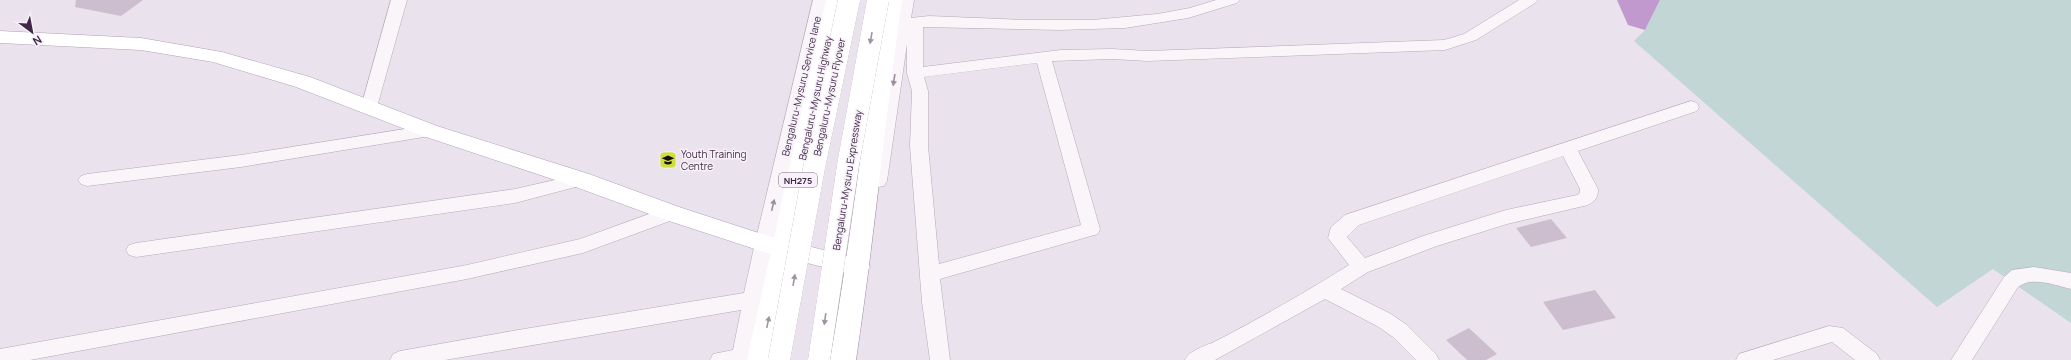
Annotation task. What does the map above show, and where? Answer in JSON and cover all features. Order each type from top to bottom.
[{"type":"main road","name":"Bengaluru-Mysuru Highway","points":[[747,359],[835,0]]},
{"type":"main road","name":"Bengaluru-Mysuru Flyover","points":[[779,360],[814,168],[849,0]]},
{"type":"main road","name":"Bengaluru-Mysuru Expressway","points":[[819,360],[848,165],[878,0]]},
{"type":"main road","name":"Bengaluru-Mysuru Expressway","points":[[843,360],[858,267],[879,92],[893,0]]},
{"type":"main road","points":[[0,37],[141,44],[215,56],[303,82],[430,131],[581,180],[671,213],[774,246],[858,267]]},
{"type":"street","points":[[369,107],[399,0]]},
{"type":"street","name":"Bengaluru-Mysuru Service lane","points":[[747,359],[752,300],[774,246],[821,0]]},
{"type":"street","points":[[906,0],[915,73],[920,91],[919,146],[930,274],[940,360]]},
{"type":"street","points":[[909,23],[929,21],[1038,26],[1119,23],[1187,13],[1232,0]]},
{"type":"street","points":[[915,73],[1043,57],[1112,54],[1148,56],[1445,45],[1470,37],[1530,0]]},
{"type":"street","points":[[856,360],[878,185],[909,23]]},
{"type":"street","points":[[930,274],[1091,229],[1043,57]]},
{"type":"street","points":[[1361,267],[1337,238],[1338,232],[1352,220],[1691,107]]},
{"type":"street","points":[[87,180],[241,161],[430,131]]},
{"type":"street","points":[[1199,359],[1325,290],[1361,267],[1430,241],[1499,220],[1582,200],[1589,196],[1589,189],[1568,148]]},
{"type":"street","points":[[136,250],[515,196],[581,180]]},
{"type":"street","points":[[0,357],[468,272],[583,246],[671,213]]},
{"type":"street","points":[[1961,360],[2011,282],[2019,275],[2034,274],[2071,281]]},
{"type":"street","points":[[1325,290],[1384,320],[1400,331],[1429,360]]},
{"type":"street","points":[[400,360],[518,338],[752,300]]},
{"type":"street","points":[[1746,360],[1829,334],[1836,334],[1870,360]]},
{"type":"street","points":[[720,360],[747,359]]},
{"type":"shaded area","points":[[1617,0],[1660,0],[1645,30],[1628,25]]},
{"type":"shaded area","points":[[1660,0],[2071,0],[2071,323],[1993,269],[1937,307],[1634,41],[1645,30]]},
{"type":"building","points":[[76,0],[143,0],[121,16],[75,7]]},
{"type":"building","points":[[1551,219],[1567,238],[1531,247],[1516,228]]},
{"type":"building","points":[[1595,290],[1616,318],[1563,330],[1543,302]]},
{"type":"building","points":[[1469,328],[1497,354],[1486,360],[1467,360],[1446,340]]},
{"type":"place","name":"Youth Training Centre","points":[[668,160]]}]
